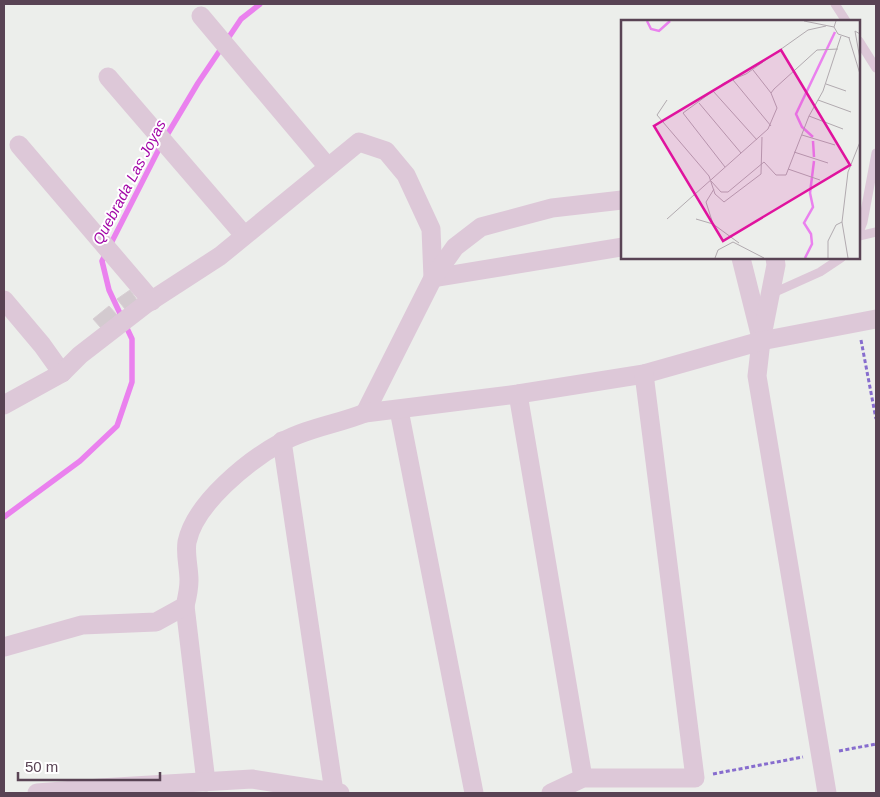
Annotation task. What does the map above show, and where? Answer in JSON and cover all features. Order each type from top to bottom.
[{"type":"street","points":[[201,16],[328,167]]},
{"type":"street","points":[[108,77],[244,235]]},
{"type":"street","points":[[4,405],[62,373],[80,356],[152,301],[220,256],[359,142],[386,151],[406,175],[431,229],[433,278]]},
{"type":"street","points":[[18,145],[152,301]]},
{"type":"street","points":[[365,414],[433,278],[455,247],[481,227],[552,208],[621,200]]},
{"type":"street","points":[[433,278],[621,247]]},
{"type":"street","points":[[741,259],[761,341]]},
{"type":"street","points":[[775,259],[776,264],[761,341],[757,376],[827,793]]},
{"type":"street","points":[[4,300],[42,344],[62,373]]},
{"type":"street","points":[[206,782],[185,606],[189,582],[187,542],[199,512],[242,469],[282,442],[309,431],[365,414],[518,394],[644,374],[761,341],[876,319]]},
{"type":"street","points":[[551,793],[583,778],[695,778],[644,374]]},
{"type":"street","points":[[518,394],[583,778]]},
{"type":"street","points":[[399,410],[474,793]]},
{"type":"street","points":[[38,793],[252,779],[337,793],[282,442]]},
{"type":"street","points":[[4,647],[82,625],[156,622],[185,606]]},
{"type":"lane","points":[[835,4],[845,20]]},
{"type":"lane","points":[[860,43],[876,68]]},
{"type":"lane","points":[[860,230],[876,153]]},
{"type":"lane","points":[[860,236],[876,232]]},
{"type":"lane","points":[[770,294],[820,272],[840,259]]},
{"type":"path","points":[[858,322],[876,419]]},
{"type":"path","points":[[695,778],[876,744]]},
{"type":"building","points":[[130,290],[137,300],[125,309],[117,299]]},
{"type":"building","points":[[109,306],[117,315],[101,328],[93,319]]},
{"type":"waterway","name":"Quebrada Las Joyas","points":[[4,517],[80,461],[117,426],[132,382],[132,339],[109,290],[102,261],[161,145],[198,83],[241,19],[260,4]]}]
